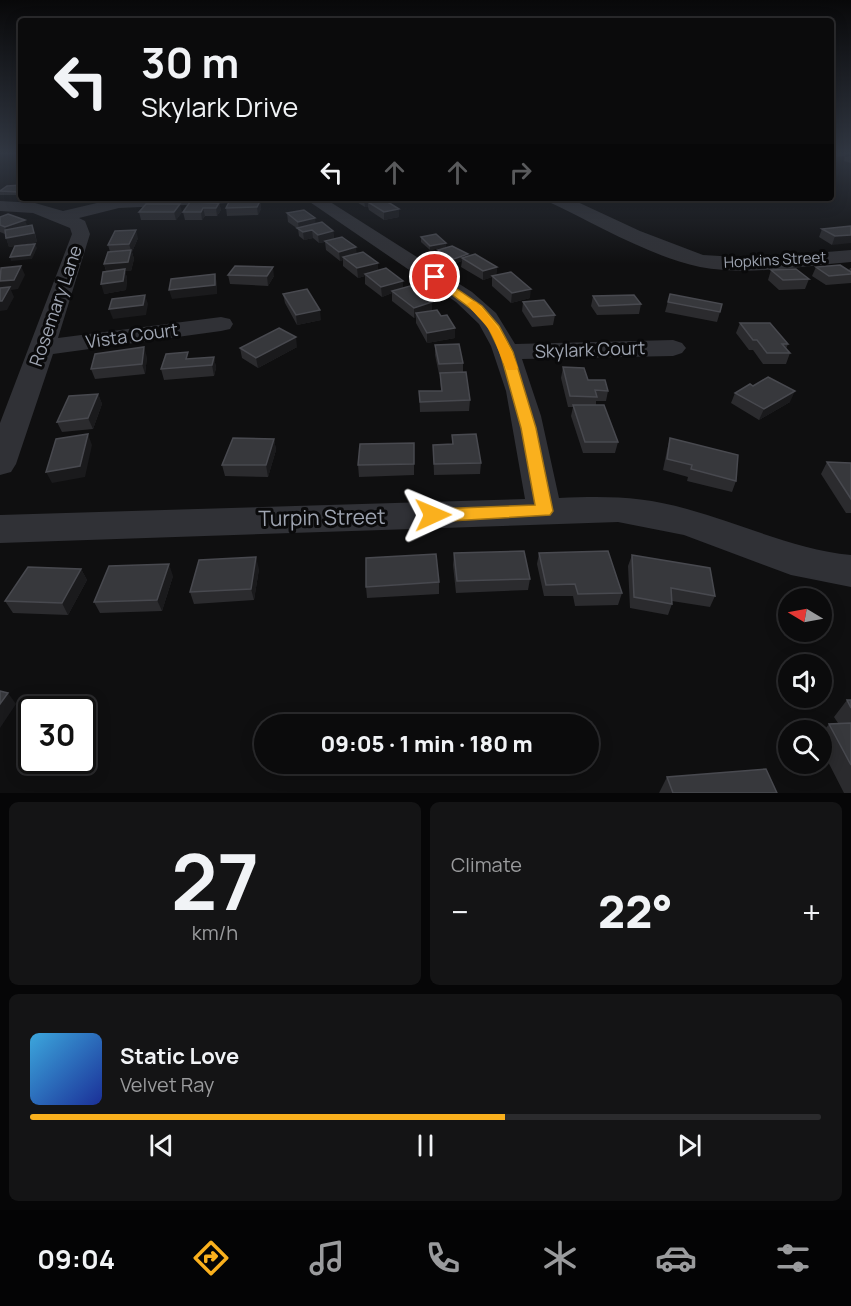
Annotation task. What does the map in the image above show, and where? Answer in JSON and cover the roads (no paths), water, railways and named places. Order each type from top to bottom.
[{"type":"street","points":[[62,217],[119,202],[146,201]]},
{"type":"street","points":[[317,201],[464,297],[493,326],[507,352],[528,428],[544,511]]},
{"type":"street","name":"Hopkins Street","points":[[562,201],[665,248],[703,261],[734,264],[851,256]]},
{"type":"street","name":"Rosemary Lane","points":[[0,206],[35,208],[62,217],[78,225],[81,234],[0,464]]},
{"type":"street","name":"Vista Court","points":[[42,348],[221,324]]},
{"type":"street","name":"Skylark Court","points":[[507,352],[673,348]]},
{"type":"street","name":"Turpin Street","points":[[0,529],[618,509],[695,525],[797,562],[851,572]]}]
